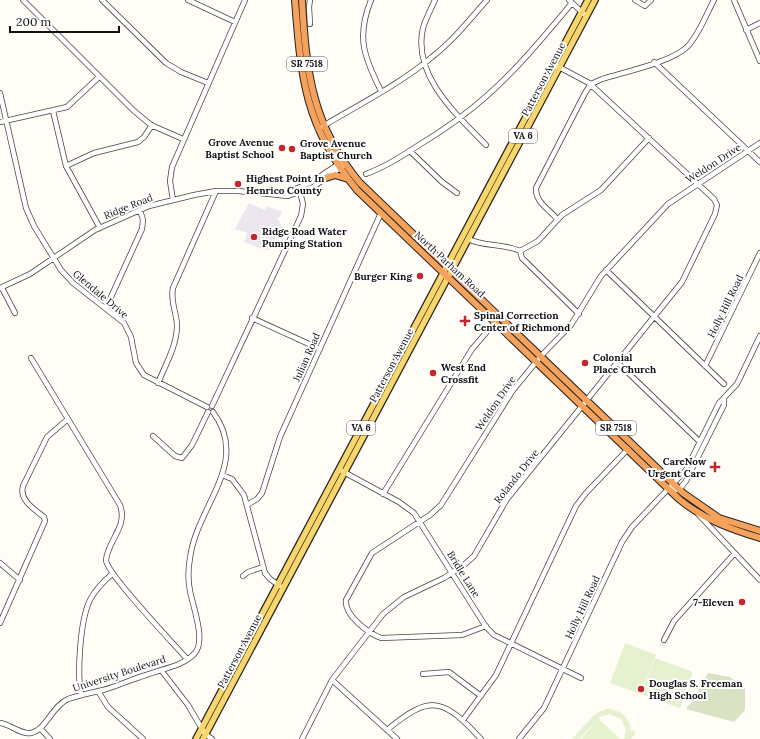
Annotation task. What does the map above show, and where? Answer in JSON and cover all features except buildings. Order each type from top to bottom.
[{"type":"highway","name":"North Parham Road","points":[[295,0],[301,70],[307,96],[321,127],[342,164],[349,180],[382,214],[448,271]]},
{"type":"highway","name":"North Parham Road","points":[[302,0],[308,70],[321,127]]},
{"type":"highway","name":"North Parham Road","points":[[342,164],[448,271],[696,512],[718,524],[760,538]]},
{"type":"highway","points":[[323,180],[335,175],[349,180]]},
{"type":"highway","points":[[367,200],[372,201],[379,208],[383,206]]},
{"type":"highway","name":"North Parham Road","points":[[586,404],[628,449],[671,487],[679,490],[693,502],[719,518],[760,532]]},
{"type":"main road","name":"Patterson Avenue","points":[[196,739],[280,586],[448,271],[588,0]]},
{"type":"main road","name":"Patterson Avenue","points":[[448,271],[468,239],[595,0]]},
{"type":"main road","name":"Patterson Avenue","points":[[204,736],[280,586]]},
{"type":"street","points":[[24,0],[133,110],[152,125],[183,139]]},
{"type":"street","points":[[102,0],[166,63],[181,72],[208,83]]},
{"type":"street","points":[[188,0],[235,22]]},
{"type":"street","points":[[173,200],[170,172],[183,139],[245,0]]},
{"type":"street","points":[[310,0],[310,24]]},
{"type":"street","points":[[371,0],[364,19],[362,43],[366,60],[381,91]]},
{"type":"street","points":[[435,0],[423,28],[422,46],[424,63],[439,91],[459,119],[486,145]]},
{"type":"street","points":[[321,127],[424,63],[454,37],[487,0]]},
{"type":"street","points":[[635,0],[645,6],[652,0]]},
{"type":"street","points":[[557,219],[538,200],[536,188],[584,93],[591,84],[677,54],[687,47],[694,38],[714,0]]},
{"type":"street","points":[[734,0],[760,61]]},
{"type":"street","points":[[366,174],[379,169],[410,151],[459,119],[491,93],[535,48],[570,2],[586,16]]},
{"type":"street","points":[[746,30],[760,23]]},
{"type":"street","points":[[654,62],[760,162]]},
{"type":"street","points":[[554,64],[591,84],[698,183]]},
{"type":"street","points":[[0,122],[53,111],[71,104],[99,77]]},
{"type":"street","name":"Glendale Drive","points":[[0,93],[26,208],[61,270],[73,283],[106,308],[127,328],[140,369],[148,378],[209,406]]},
{"type":"street","points":[[53,111],[66,166],[100,228]]},
{"type":"street","points":[[66,166],[94,153],[138,142],[144,137],[152,125]]},
{"type":"street","points":[[520,251],[538,240],[557,219],[601,190],[649,138]]},
{"type":"street","name":"Weldon Drive","points":[[370,631],[351,616],[346,608],[348,595],[376,550],[420,522],[441,505],[513,390],[579,314],[594,285],[606,270],[663,208],[698,183],[760,143]]},
{"type":"street","points":[[410,151],[442,182],[457,194]]},
{"type":"street","name":"Ridge Road","points":[[1,288],[30,274],[100,228],[140,210],[173,200],[216,191],[238,191],[288,196],[323,180],[342,164]]},
{"type":"street","name":"Ridge Road","points":[[300,190],[342,164]]},
{"type":"street","name":"Rolando Drive","points":[[302,739],[332,680],[383,614],[395,603],[453,572],[474,556],[507,499],[586,404],[685,278],[712,221],[717,204],[698,183]]},
{"type":"street","points":[[209,406],[301,216],[303,204],[300,190]]},
{"type":"street","points":[[158,383],[176,332],[176,320],[172,298],[173,288],[216,191]]},
{"type":"street","points":[[106,308],[142,229],[143,220],[140,210]]},
{"type":"street","name":"Julian Road","points":[[247,505],[257,499],[262,493],[280,437],[382,214]]},
{"type":"street","points":[[468,239],[479,243],[507,246],[520,251],[524,261],[579,314]]},
{"type":"street","name":"Holly Hill Road","points":[[705,366],[760,253]]},
{"type":"street","points":[[606,270],[724,384]]},
{"type":"street","points":[[1,288],[15,313]]},
{"type":"street","points":[[252,318],[320,349]]},
{"type":"street","points":[[383,494],[472,349],[498,319]]},
{"type":"street","name":"Holly Hill Road","points":[[519,739],[541,712],[563,669],[622,542],[632,527],[686,470],[719,403],[737,384],[760,336]]},
{"type":"street","points":[[31,358],[122,511],[121,525],[106,558],[107,566],[112,574],[187,659]]},
{"type":"street","points":[[618,363],[700,442]]},
{"type":"street","points":[[679,490],[688,478],[724,405],[724,399]]},
{"type":"street","name":"University Boulevard","points":[[40,728],[59,704],[81,695],[98,691],[161,670],[187,659],[195,652],[200,642],[190,590],[190,555],[202,516],[222,475],[226,463],[227,443],[220,423],[211,412],[214,408],[209,406]]},
{"type":"street","points":[[153,436],[180,459],[192,446],[211,412]]},
{"type":"street","points":[[0,623],[45,521],[44,517],[24,498],[22,492],[27,476],[47,437],[68,418]]},
{"type":"street","points":[[463,720],[496,675],[576,506],[586,493],[628,449]]},
{"type":"street","name":"Bridle Lane","points":[[342,470],[407,508],[420,522],[486,626],[494,635],[581,678]]},
{"type":"street","points":[[222,475],[232,480],[240,489],[247,505],[263,567],[270,579],[280,586]]},
{"type":"street","points":[[696,512],[760,580]]},
{"type":"street","points":[[664,640],[674,621],[734,554]]},
{"type":"street","points":[[0,563],[20,580]]},
{"type":"street","points":[[243,576],[248,572],[263,567]]},
{"type":"street","points":[[81,695],[80,655],[86,609],[93,594],[112,574]]},
{"type":"street","points":[[370,631],[381,638],[394,638],[462,635],[486,626]]},
{"type":"street","points":[[161,670],[188,705],[202,728],[204,736],[212,739]]},
{"type":"street","points":[[423,674],[449,672],[481,696]]},
{"type":"street","points":[[332,680],[397,739]]},
{"type":"street","points":[[98,691],[108,706],[143,739]]},
{"type":"street","points":[[387,730],[409,712],[429,705],[445,707],[463,720],[481,739]]},
{"type":"street","points":[[0,723],[25,733],[31,733],[40,728],[50,739]]},
{"type":"shaded area","points":[[249,203],[265,210],[267,206],[282,212],[279,218],[277,218],[284,229],[274,245],[268,250],[264,250],[244,242],[247,233],[235,229]]},
{"type":"green space","points":[[625,643],[656,655],[640,694],[610,683]]},
{"type":"green space","points":[[655,658],[691,671],[692,675],[680,708],[641,694]]},
{"type":"green space","points":[[708,673],[730,677],[745,688],[745,710],[734,722],[686,709],[694,699]]},
{"type":"green space","points":[[606,709],[616,710],[626,718],[629,722],[631,731],[633,730],[636,733],[631,739],[624,739],[626,729],[621,719],[609,714],[600,717],[579,739],[572,739],[595,714]]},
{"type":"green space","points":[[599,719],[620,739],[581,739]]},
{"type":"place","name":"Grove Avenue Baptist School","points":[[282,148]]},
{"type":"place","name":"Grove Avenue Baptist Church","points":[[292,149]]},
{"type":"place","name":"Highest Point In Henrico County","points":[[238,184]]},
{"type":"place","name":"Ridge Road Water Pumping Station","points":[[254,237]]},
{"type":"place","name":"Burger King","points":[[420,276]]},
{"type":"place","name":"Spinal Correction Center of Richmond","points":[[465,321]]},
{"type":"place","name":"Colonial Place Church","points":[[585,363]]},
{"type":"place","name":"West End Crossfit","points":[[433,373]]},
{"type":"place","name":"CareNow Urgent Care","points":[[715,467]]},
{"type":"place","name":"7-Eleven","points":[[742,602]]},
{"type":"place","name":"Douglas S. Freeman High School","points":[[641,689]]}]
